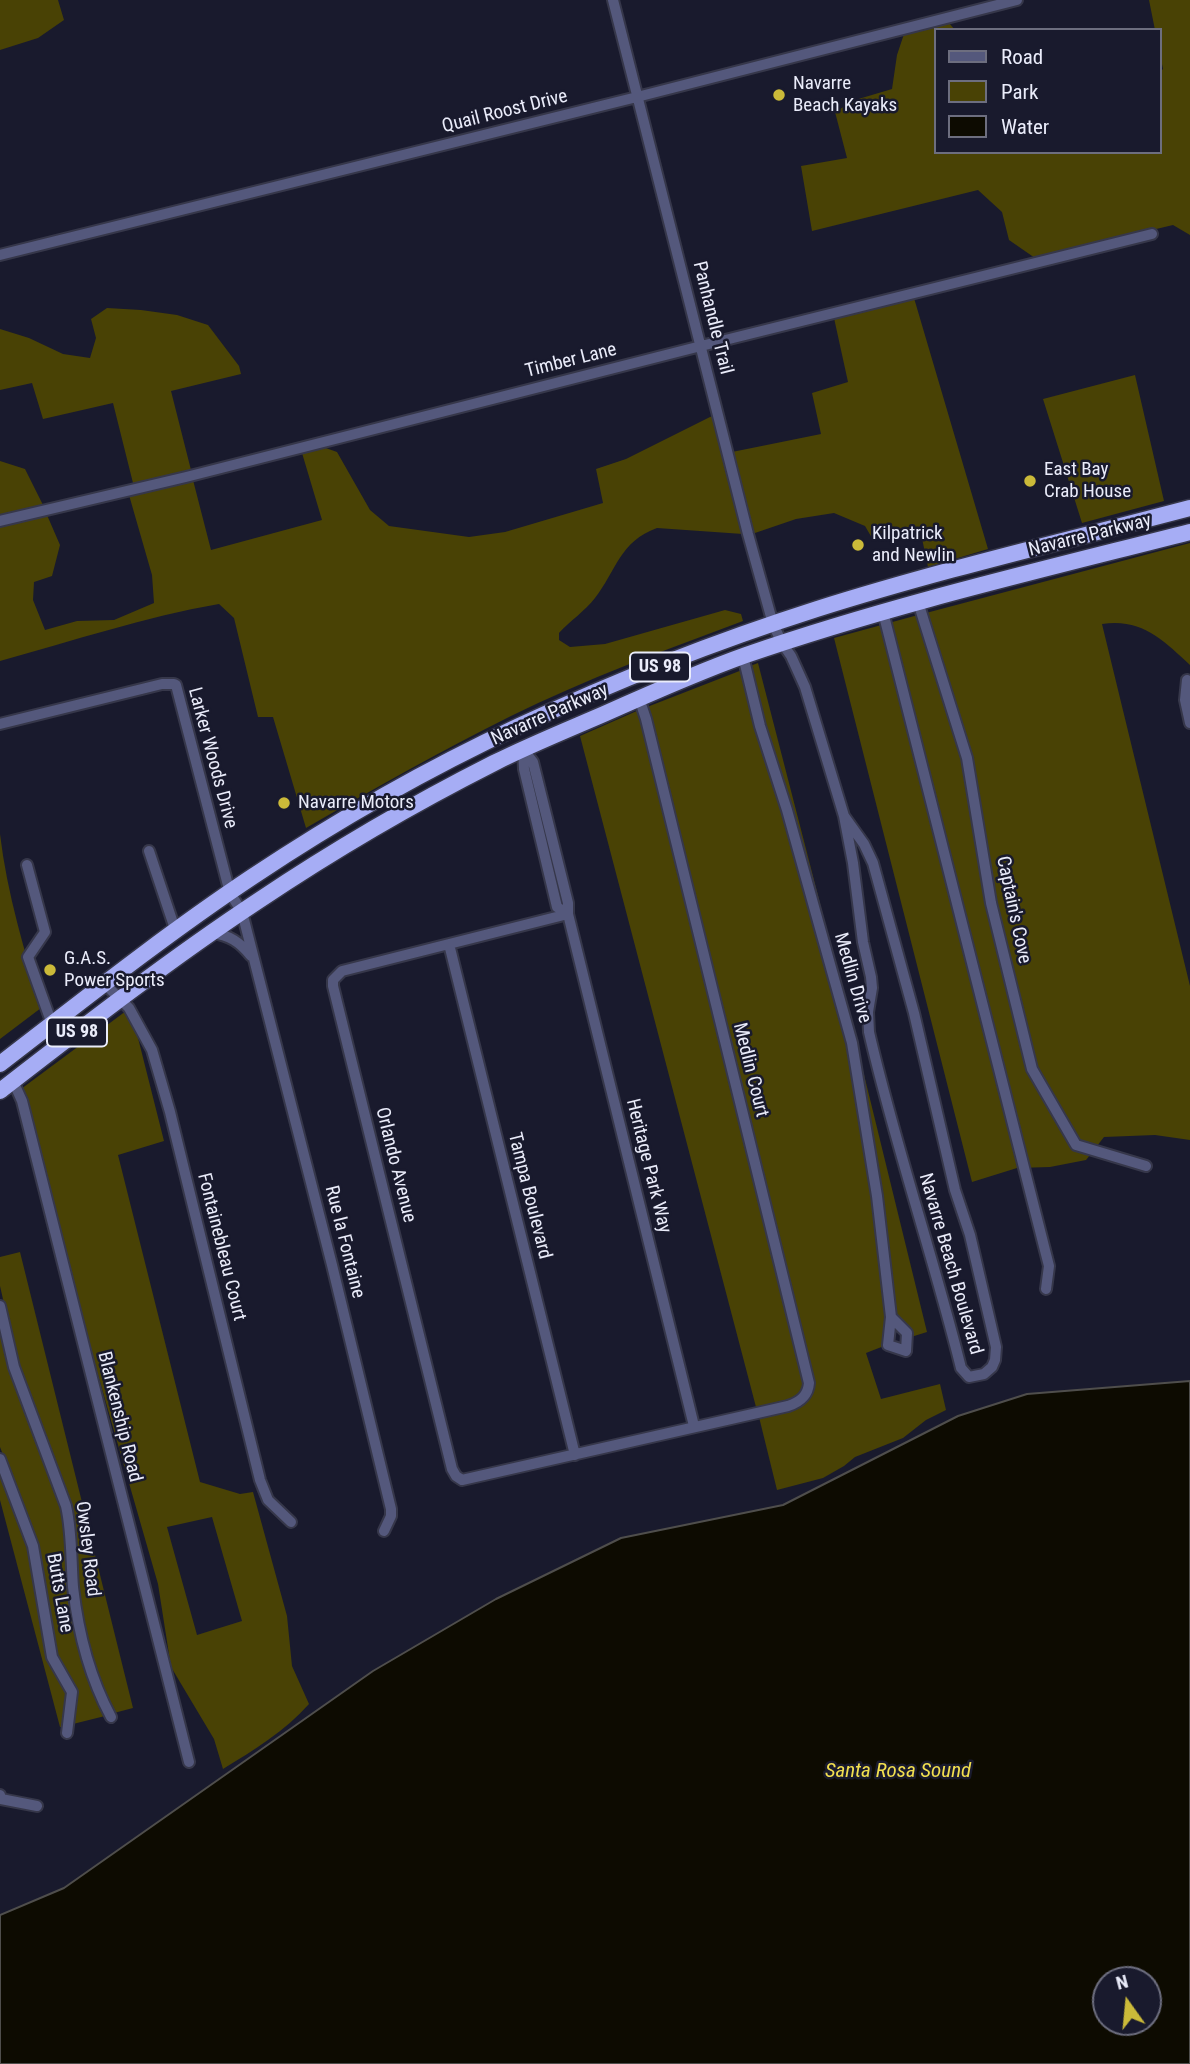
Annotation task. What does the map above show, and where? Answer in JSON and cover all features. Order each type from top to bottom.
[{"type":"highway","name":"Navarre Parkway","points":[[0,1064],[230,893],[360,811],[454,759],[544,715],[773,624],[913,581],[1190,508]]},
{"type":"highway","name":"Navarre Parkway","points":[[7,1086],[119,999],[317,862],[462,779],[523,749],[639,698],[782,643],[918,602],[1190,532]]},
{"type":"highway","points":[[454,759],[485,749],[523,749],[534,728],[667,670],[700,651]]},
{"type":"street","name":"Panhandle Trail","points":[[613,0],[773,624],[805,687],[844,816]]},
{"type":"street","name":"Quail Roost Drive","points":[[0,254],[1017,0]]},
{"type":"street","name":"Timber Lane","points":[[0,521],[186,477],[1152,234]]},
{"type":"street","name":"Captain's Cove","points":[[918,602],[967,758],[991,903],[1032,1069],[1076,1145],[1146,1166]]},
{"type":"street","points":[[883,612],[1049,1266],[1046,1289]]},
{"type":"street","name":"Medlin Drive","points":[[743,656],[760,726],[787,810],[852,1043],[877,1196],[891,1317]]},
{"type":"street","points":[[1187,680],[1185,701],[1190,723]]},
{"type":"street","name":"Larker Woods Drive","points":[[0,724],[162,684],[176,685],[230,893]]},
{"type":"street","name":"Medlin Court","points":[[639,698],[809,1383],[806,1396],[795,1404],[694,1426]]},
{"type":"street","name":"Heritage Park Way","points":[[523,749],[533,762],[694,1426]]},
{"type":"street","name":"Navarre Beach Boulevard","points":[[844,816],[864,844],[873,863],[914,1013],[955,1190],[970,1235],[996,1347],[992,1367],[978,1376],[969,1377],[961,1368],[944,1297],[903,1164],[873,1048],[868,1020],[871,977],[863,942],[844,816]]},
{"type":"street","points":[[149,851],[176,932]]},
{"type":"street","points":[[27,864],[45,932],[28,957],[51,1024]]},
{"type":"street","name":"Rue la Fontaine","points":[[230,893],[242,912],[391,1509],[391,1516],[384,1531]]},
{"type":"street","name":"Orlando Avenue","points":[[568,914],[342,971],[333,980],[333,986],[452,1469],[456,1476],[467,1480],[575,1455]]},
{"type":"street","points":[[212,933],[230,937],[244,947],[254,961]]},
{"type":"street","name":"Tampa Boulevard","points":[[449,944],[575,1455]]},
{"type":"street","name":"Fontainebleau Court","points":[[105,984],[130,1008],[152,1050],[263,1491],[274,1507],[291,1522]]},
{"type":"street","name":"Blankenship Road","points":[[7,1086],[25,1114],[189,1762]]},
{"type":"street","name":"Owsley Road","points":[[0,1306],[14,1367],[66,1506],[79,1622],[99,1693],[111,1717]]},
{"type":"street","points":[[575,1455],[694,1426]]},
{"type":"street","name":"Butts Lane","points":[[0,1459],[33,1546],[52,1657],[72,1692],[67,1733]]},
{"type":"street","points":[[0,1795],[1,1799],[37,1806]]},
{"type":"green space","points":[[0,0],[58,0],[64,20],[38,38],[0,50]]},
{"type":"green space","points":[[1149,0],[1190,0],[1190,235],[1173,225],[1035,258],[1009,240],[1002,212],[978,190],[812,231],[801,166],[847,158],[835,112],[855,100],[892,89],[897,55],[904,34],[949,23],[953,28],[934,28],[934,154],[1162,154],[1162,28],[1155,28]]},
{"type":"green space","points":[[914,298],[988,549],[928,567],[920,529],[872,538],[865,526],[834,513],[796,519],[752,534],[732,452],[821,434],[812,393],[848,382],[834,318]]},
{"type":"green space","points":[[107,308],[177,315],[208,325],[239,366],[241,374],[171,391],[191,470],[129,485],[133,483],[113,403],[43,419],[32,383],[0,390],[0,329],[29,338],[63,354],[90,358],[96,338],[91,319]]},
{"type":"green space","points":[[1135,375],[1164,501],[1082,523],[1043,399]]},
{"type":"green space","points":[[714,415],[743,534],[657,528],[645,534],[627,549],[595,598],[559,633],[559,640],[570,647],[605,644],[725,610],[741,614],[743,621],[539,702],[306,828],[273,717],[258,717],[234,618],[219,604],[136,622],[0,661],[0,526],[47,515],[60,545],[52,576],[34,582],[33,600],[45,630],[77,621],[114,620],[154,603],[152,575],[129,495],[193,480],[211,550],[322,520],[302,453],[323,447],[337,452],[370,510],[389,526],[469,537],[505,532],[603,503],[596,469],[626,459]]},
{"type":"green space","points":[[0,461],[25,469],[43,505],[0,515]]},
{"type":"green space","points":[[1190,543],[1190,665],[1151,633],[1129,624],[1102,624],[1190,986],[1190,1140],[1155,1135],[1104,1137],[1097,1146],[1079,1141],[1036,1067],[995,902],[972,756],[926,613]]},
{"type":"green space","points":[[918,615],[963,759],[1027,1070],[1072,1148],[1090,1155],[1086,1160],[1050,1167],[1017,1168],[972,1182],[834,638]]},
{"type":"green space","points":[[758,663],[853,1031],[764,725],[750,666]]},
{"type":"green space","points":[[742,670],[848,1044],[872,1197],[886,1315],[884,1346],[866,1353],[881,1399],[940,1384],[946,1410],[926,1420],[903,1438],[855,1457],[823,1478],[777,1490],[759,1417],[797,1407],[804,1403],[813,1390],[647,707]]},
{"type":"green space","points":[[639,710],[804,1383],[797,1395],[778,1403],[756,1407],[580,736]]},
{"type":"green space","points":[[0,834],[12,900],[41,1008],[0,1039]]},
{"type":"green space","points":[[126,1011],[135,1026],[164,1141],[118,1155],[200,1482],[240,1494],[253,1492],[287,1616],[292,1666],[309,1704],[258,1747],[223,1769],[214,1739],[171,1667],[158,1584],[79,1309],[21,1089]],"holes":[[[212,1517],[242,1621],[197,1635],[167,1527]]]},
{"type":"green space","points":[[857,1046],[927,1332],[911,1337],[896,1315]]},
{"type":"green space","points":[[20,1252],[133,1708],[114,1713],[103,1691],[83,1621],[74,1529],[18,1365],[0,1286],[0,1257]]},
{"type":"green space","points":[[0,1326],[62,1507],[80,1643],[94,1694],[105,1716],[73,1724],[76,1693],[56,1655],[37,1544],[0,1447]]},
{"type":"green space","points":[[0,1471],[29,1547],[48,1657],[67,1693],[63,1727],[60,1727],[0,1500]]},
{"type":"water","name":"Santa Rosa Sound","points":[[1190,1381],[1190,2064],[0,2064],[0,1915],[64,1888],[373,1671],[496,1599],[621,1538],[783,1505],[958,1416],[1027,1394]]},
{"type":"place","name":"Navarre Beach Kayaks","points":[[779,95]]},
{"type":"place","name":"East Bay Crab House","points":[[1030,481]]},
{"type":"place","name":"Kilpatrick and Newlin","points":[[858,545]]},
{"type":"place","name":"Navarre Motors","points":[[284,803]]},
{"type":"place","name":"G.A.S. Power Sports","points":[[50,970]]}]
